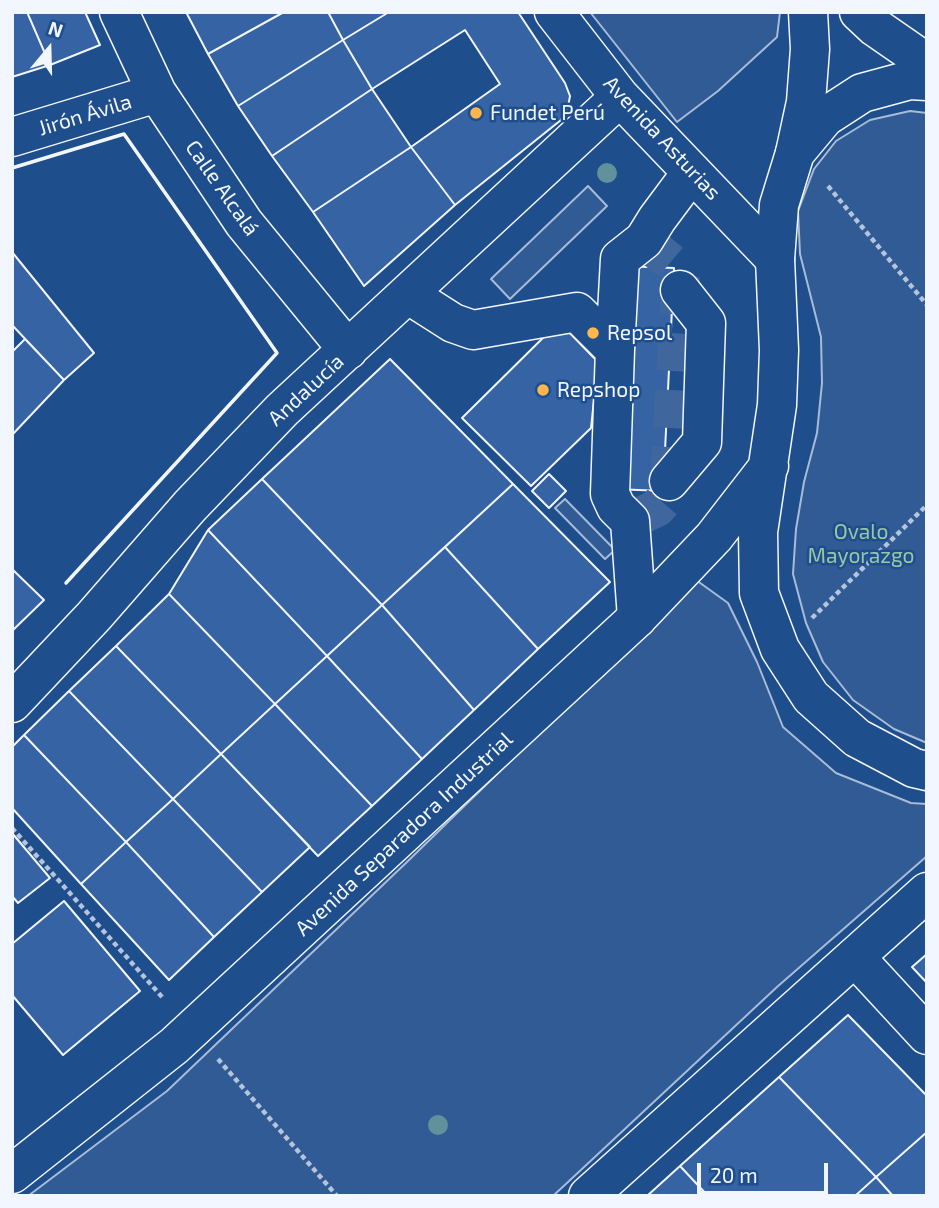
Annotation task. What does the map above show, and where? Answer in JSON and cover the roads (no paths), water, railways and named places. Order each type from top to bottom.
[{"type":"main road","name":"Calle Alcalá","points":[[120,12],[157,93],[244,223],[348,350]]},
{"type":"main road","name":"Avenida Asturias","points":[[554,12],[620,97],[775,259]]},
{"type":"main road","points":[[808,12],[810,49],[806,102],[795,153],[779,205],[775,259],[779,350],[777,405],[758,532],[759,593],[780,649],[811,696],[857,738],[914,768],[927,771]]},
{"type":"main road","points":[[859,12],[875,27],[927,63]]},
{"type":"main road","points":[[795,153],[825,117],[862,93],[909,80],[927,81]]},
{"type":"main road","name":"Jirón Ávila","points":[[12,137],[157,93]]},
{"type":"main road","name":"Andalucía","points":[[12,703],[94,616],[190,506],[282,410],[620,97]]},
{"type":"main road","points":[[637,618],[630,521],[616,507],[610,494],[620,259],[644,240],[692,172]]},
{"type":"main road","points":[[669,481],[702,442],[706,323],[680,290]]},
{"type":"main road","points":[[409,295],[453,323],[473,330],[577,312],[615,350]]},
{"type":"main road","name":"Avenida Separadora Industrial","points":[[12,1174],[192,1029],[637,618],[714,537],[769,466]]},
{"type":"main road","points":[[588,1196],[927,892]]},
{"type":"main road","points":[[855,957],[927,1035]]},
{"type":"tunnel","points":[[630,521],[657,508],[668,495],[681,271],[644,240]]},
{"type":"place","name":"Fundet Perú","points":[[476,113]]},
{"type":"place","name":"Repsol","points":[[593,333]]},
{"type":"place","name":"Repshop","points":[[543,390]]},
{"type":"park label","name":"Ovalo Mayorazgo","points":[[861,544]]}]
